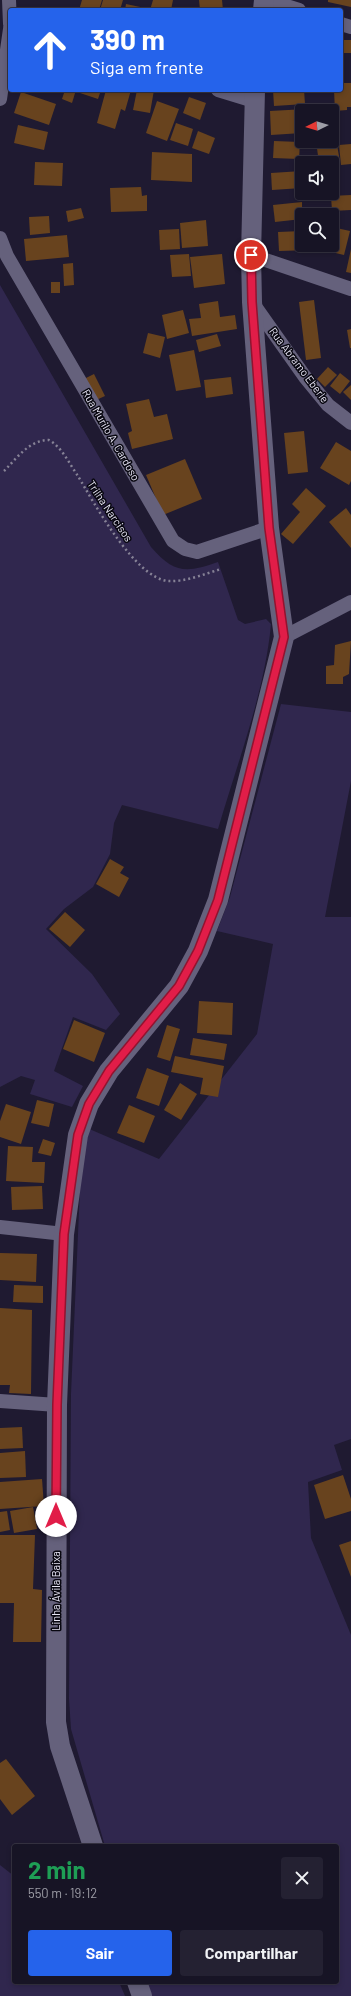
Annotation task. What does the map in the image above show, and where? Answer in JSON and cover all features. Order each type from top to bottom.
[{"type":"street","points":[[268,0],[293,8]]},
{"type":"street","points":[[0,99],[8,43]]},
{"type":"street","points":[[232,92],[254,95],[251,255],[252,302],[269,528],[284,637],[351,602]]},
{"type":"street","name":"Rua Murilo A. Cardoso","points":[[0,238],[7,256],[173,541],[185,549],[197,552],[269,528]]},
{"type":"street","points":[[251,255],[351,289]]},
{"type":"street","name":"Rua Abramo Eberle","points":[[252,302],[305,377],[328,405],[351,423]]},
{"type":"street","name":"Linha Ávila Baixa","points":[[92,1844],[60,1746],[56,1722],[57,1405],[64,1234],[78,1135],[89,1104],[109,1071],[179,986],[198,951],[218,900],[284,637]]},
{"type":"street","points":[[0,1227],[64,1234]]},
{"type":"street","points":[[0,1401],[57,1405]]},
{"type":"street","points":[[138,1984],[142,1996]]},
{"type":"path","name":"Trilha Narcisos","points":[[4,471],[29,446],[41,441],[49,440],[67,459],[119,541],[150,575],[158,579],[168,581],[180,580],[221,569]]},
{"type":"shaded area","points":[[0,285],[151,547],[159,556],[174,567],[182,569],[198,568],[218,562],[238,620],[245,624],[266,619],[271,624],[268,649],[257,701],[218,829],[122,805],[114,823],[110,854],[93,887],[64,909],[46,929],[92,974],[120,1014],[106,1030],[73,1017],[54,1071],[83,1086],[72,1107],[30,1094],[35,1080],[21,1076],[0,1087]]},
{"type":"shaded area","points":[[281,704],[351,712],[351,781],[325,917],[351,917],[351,1439],[334,1445],[342,1470],[308,1482],[311,1538],[351,1635],[351,1996],[151,1996],[148,1984],[339,1984],[339,1844],[104,1844],[71,1729],[69,1699],[71,1394],[82,1143],[87,1128],[159,1159],[257,1034],[273,944],[217,931],[230,897]]},
{"type":"shaded area","points":[[0,1865],[12,1874],[12,1984],[120,1984],[125,1996],[0,1996]]},
{"type":"building","points":[[82,0],[102,0],[100,8],[80,8]]},
{"type":"building","points":[[103,0],[123,0],[121,8],[101,8]]},
{"type":"building","points":[[153,0],[173,0],[171,8],[151,8]]},
{"type":"building","points":[[199,0],[222,0],[223,8],[200,8]]},
{"type":"building","points":[[328,0],[351,0],[351,7],[328,2]]},
{"type":"building","points":[[126,4],[145,8],[125,8]]},
{"type":"building","points":[[343,40],[351,40],[351,53],[343,53]]},
{"type":"building","points":[[343,83],[351,83],[351,107],[347,107],[347,110],[339,111],[339,104],[335,104],[334,92],[343,92]]},
{"type":"building","points":[[21,92],[56,104],[49,125],[14,113]]},
{"type":"building","points":[[64,92],[75,92],[72,103],[62,99]]},
{"type":"building","points":[[80,92],[100,92],[98,99]]},
{"type":"building","points":[[105,92],[130,92],[125,111],[121,109],[115,129],[97,123]]},
{"type":"building","points":[[137,92],[154,92],[150,113],[133,110]]},
{"type":"building","points":[[273,92],[304,92],[305,104],[274,106]]},
{"type":"building","points":[[189,97],[206,103],[200,120],[183,113]]},
{"type":"building","points":[[157,101],[179,109],[167,141],[146,133]]},
{"type":"building","points":[[295,110],[295,133],[271,135],[270,111]]},
{"type":"building","points":[[176,123],[193,129],[188,146],[170,140]]},
{"type":"building","points":[[18,125],[48,132],[44,150],[14,143]]},
{"type":"building","points":[[198,131],[215,138],[209,154],[192,148]]},
{"type":"building","points":[[274,141],[295,142],[295,148],[300,148],[299,156],[295,156],[295,159],[273,158]]},
{"type":"building","points":[[351,144],[351,164],[341,165],[339,145]]},
{"type":"building","points":[[317,148],[338,148],[339,156],[318,156]]},
{"type":"building","points":[[152,152],[192,154],[192,182],[151,180]]},
{"type":"building","points":[[35,162],[63,163],[62,186],[34,185]]},
{"type":"building","points":[[295,171],[295,188],[272,190],[271,173]]},
{"type":"building","points":[[141,187],[142,196],[147,195],[147,211],[111,212],[110,188]]},
{"type":"building","points":[[351,195],[351,210],[339,211],[339,208],[332,208],[331,200],[339,200],[339,196]]},
{"type":"building","points":[[302,202],[302,208],[295,208],[295,220],[275,222],[273,205]]},
{"type":"building","points":[[81,208],[84,218],[68,222],[66,211]]},
{"type":"building","points":[[49,216],[50,233],[30,235],[29,217]]},
{"type":"building","points":[[206,220],[208,246],[182,248],[180,223]]},
{"type":"building","points":[[179,229],[180,249],[160,250],[159,230]]},
{"type":"building","points":[[339,229],[350,231],[344,255],[331,252],[339,252]]},
{"type":"building","points":[[295,231],[295,251],[279,251],[278,232]]},
{"type":"building","points":[[67,235],[69,257],[26,261],[24,239]]},
{"type":"building","points":[[351,249],[351,273],[346,272]]},
{"type":"building","points":[[189,254],[191,276],[172,277],[170,255]]},
{"type":"building","points":[[222,254],[225,284],[194,288],[190,257]]},
{"type":"building","points":[[73,263],[74,285],[64,286],[63,264]]},
{"type":"building","points":[[51,282],[60,282],[60,293],[51,293]]},
{"type":"building","points":[[314,300],[321,358],[306,360],[299,302]]},
{"type":"building","points":[[218,301],[220,317],[235,315],[237,329],[192,336],[189,319],[201,318],[199,304]]},
{"type":"building","points":[[183,310],[189,333],[167,339],[162,315]]},
{"type":"building","points":[[351,329],[351,348],[350,348],[347,330]]},
{"type":"building","points":[[148,333],[165,337],[160,358],[143,353]]},
{"type":"building","points":[[217,334],[221,346],[199,352],[196,340]]},
{"type":"building","points":[[194,350],[201,387],[176,391],[169,355]]},
{"type":"building","points":[[328,367],[337,375],[325,387],[317,379]]},
{"type":"building","points":[[340,373],[350,381],[340,394],[330,386]]},
{"type":"building","points":[[94,374],[105,396],[94,401],[84,379]]},
{"type":"building","points":[[231,377],[233,394],[206,398],[204,380]]},
{"type":"building","points":[[351,385],[351,400],[343,392]]},
{"type":"building","points":[[149,399],[154,417],[167,414],[173,439],[132,449],[128,433],[132,431],[126,404]]},
{"type":"building","points":[[304,431],[308,472],[288,474],[284,433]]},
{"type":"building","points":[[336,442],[351,451],[351,481],[349,485],[320,468]]},
{"type":"building","points":[[185,459],[202,499],[163,515],[146,475]]},
{"type":"building","points":[[306,488],[326,506],[293,544],[281,534],[300,512],[292,504]]},
{"type":"building","points":[[346,508],[351,515],[351,548],[329,522]]},
{"type":"building","points":[[351,641],[349,674],[343,677],[343,684],[326,684],[326,666],[334,665],[335,645]]},
{"type":"building","points":[[110,859],[124,867],[120,873],[129,878],[119,897],[96,884]]},
{"type":"building","points":[[65,912],[85,930],[70,947],[49,929]]},
{"type":"building","points":[[199,1001],[233,1003],[232,1035],[197,1033]]},
{"type":"building","points":[[74,1020],[105,1033],[94,1062],[63,1049]]},
{"type":"building","points":[[167,1025],[180,1029],[170,1061],[157,1057]]},
{"type":"building","points":[[193,1038],[227,1044],[224,1060],[190,1055]]},
{"type":"building","points":[[175,1056],[224,1066],[218,1097],[200,1094],[203,1078],[171,1072]]},
{"type":"building","points":[[147,1068],[169,1076],[159,1106],[136,1098]]},
{"type":"building","points":[[180,1083],[197,1094],[181,1120],[164,1110]]},
{"type":"building","points":[[37,1100],[54,1104],[49,1127],[31,1123]]},
{"type":"building","points":[[6,1104],[31,1112],[21,1144],[0,1137],[0,1121]]},
{"type":"building","points":[[129,1105],[155,1116],[144,1143],[117,1133]]},
{"type":"building","points":[[43,1139],[55,1143],[51,1156],[38,1153]]},
{"type":"building","points":[[8,1146],[33,1147],[32,1162],[45,1162],[44,1183],[6,1181]]},
{"type":"building","points":[[42,1186],[43,1209],[12,1210],[11,1187]]},
{"type":"building","points":[[0,1253],[37,1254],[36,1282],[0,1280]]},
{"type":"building","points":[[14,1285],[43,1286],[43,1303],[13,1302]]},
{"type":"building","points":[[0,1308],[32,1310],[31,1394],[9,1393],[10,1385],[0,1385]]},
{"type":"building","points":[[22,1427],[23,1448],[0,1449],[0,1428]]},
{"type":"building","points":[[25,1451],[26,1477],[0,1478],[0,1453]]},
{"type":"building","points":[[343,1475],[351,1499],[351,1511],[325,1519],[314,1485]]},
{"type":"building","points":[[42,1479],[44,1506],[0,1509],[0,1482]]},
{"type":"building","points":[[33,1507],[37,1529],[14,1533],[10,1511]]},
{"type":"building","points":[[7,1511],[10,1530],[0,1532],[0,1512]]},
{"type":"building","points":[[0,1535],[35,1535],[33,1589],[42,1590],[41,1642],[13,1642],[14,1603],[0,1603]]},
{"type":"building","points":[[351,1541],[351,1577],[339,1545]]},
{"type":"building","points":[[6,1759],[35,1796],[12,1815],[0,1799],[0,1763]]},
{"type":"route","points":[[56,1516],[57,1405],[64,1234],[78,1135],[89,1104],[109,1071],[179,986],[198,951],[218,900],[284,637],[274,577],[269,528],[252,302],[251,255]]}]
